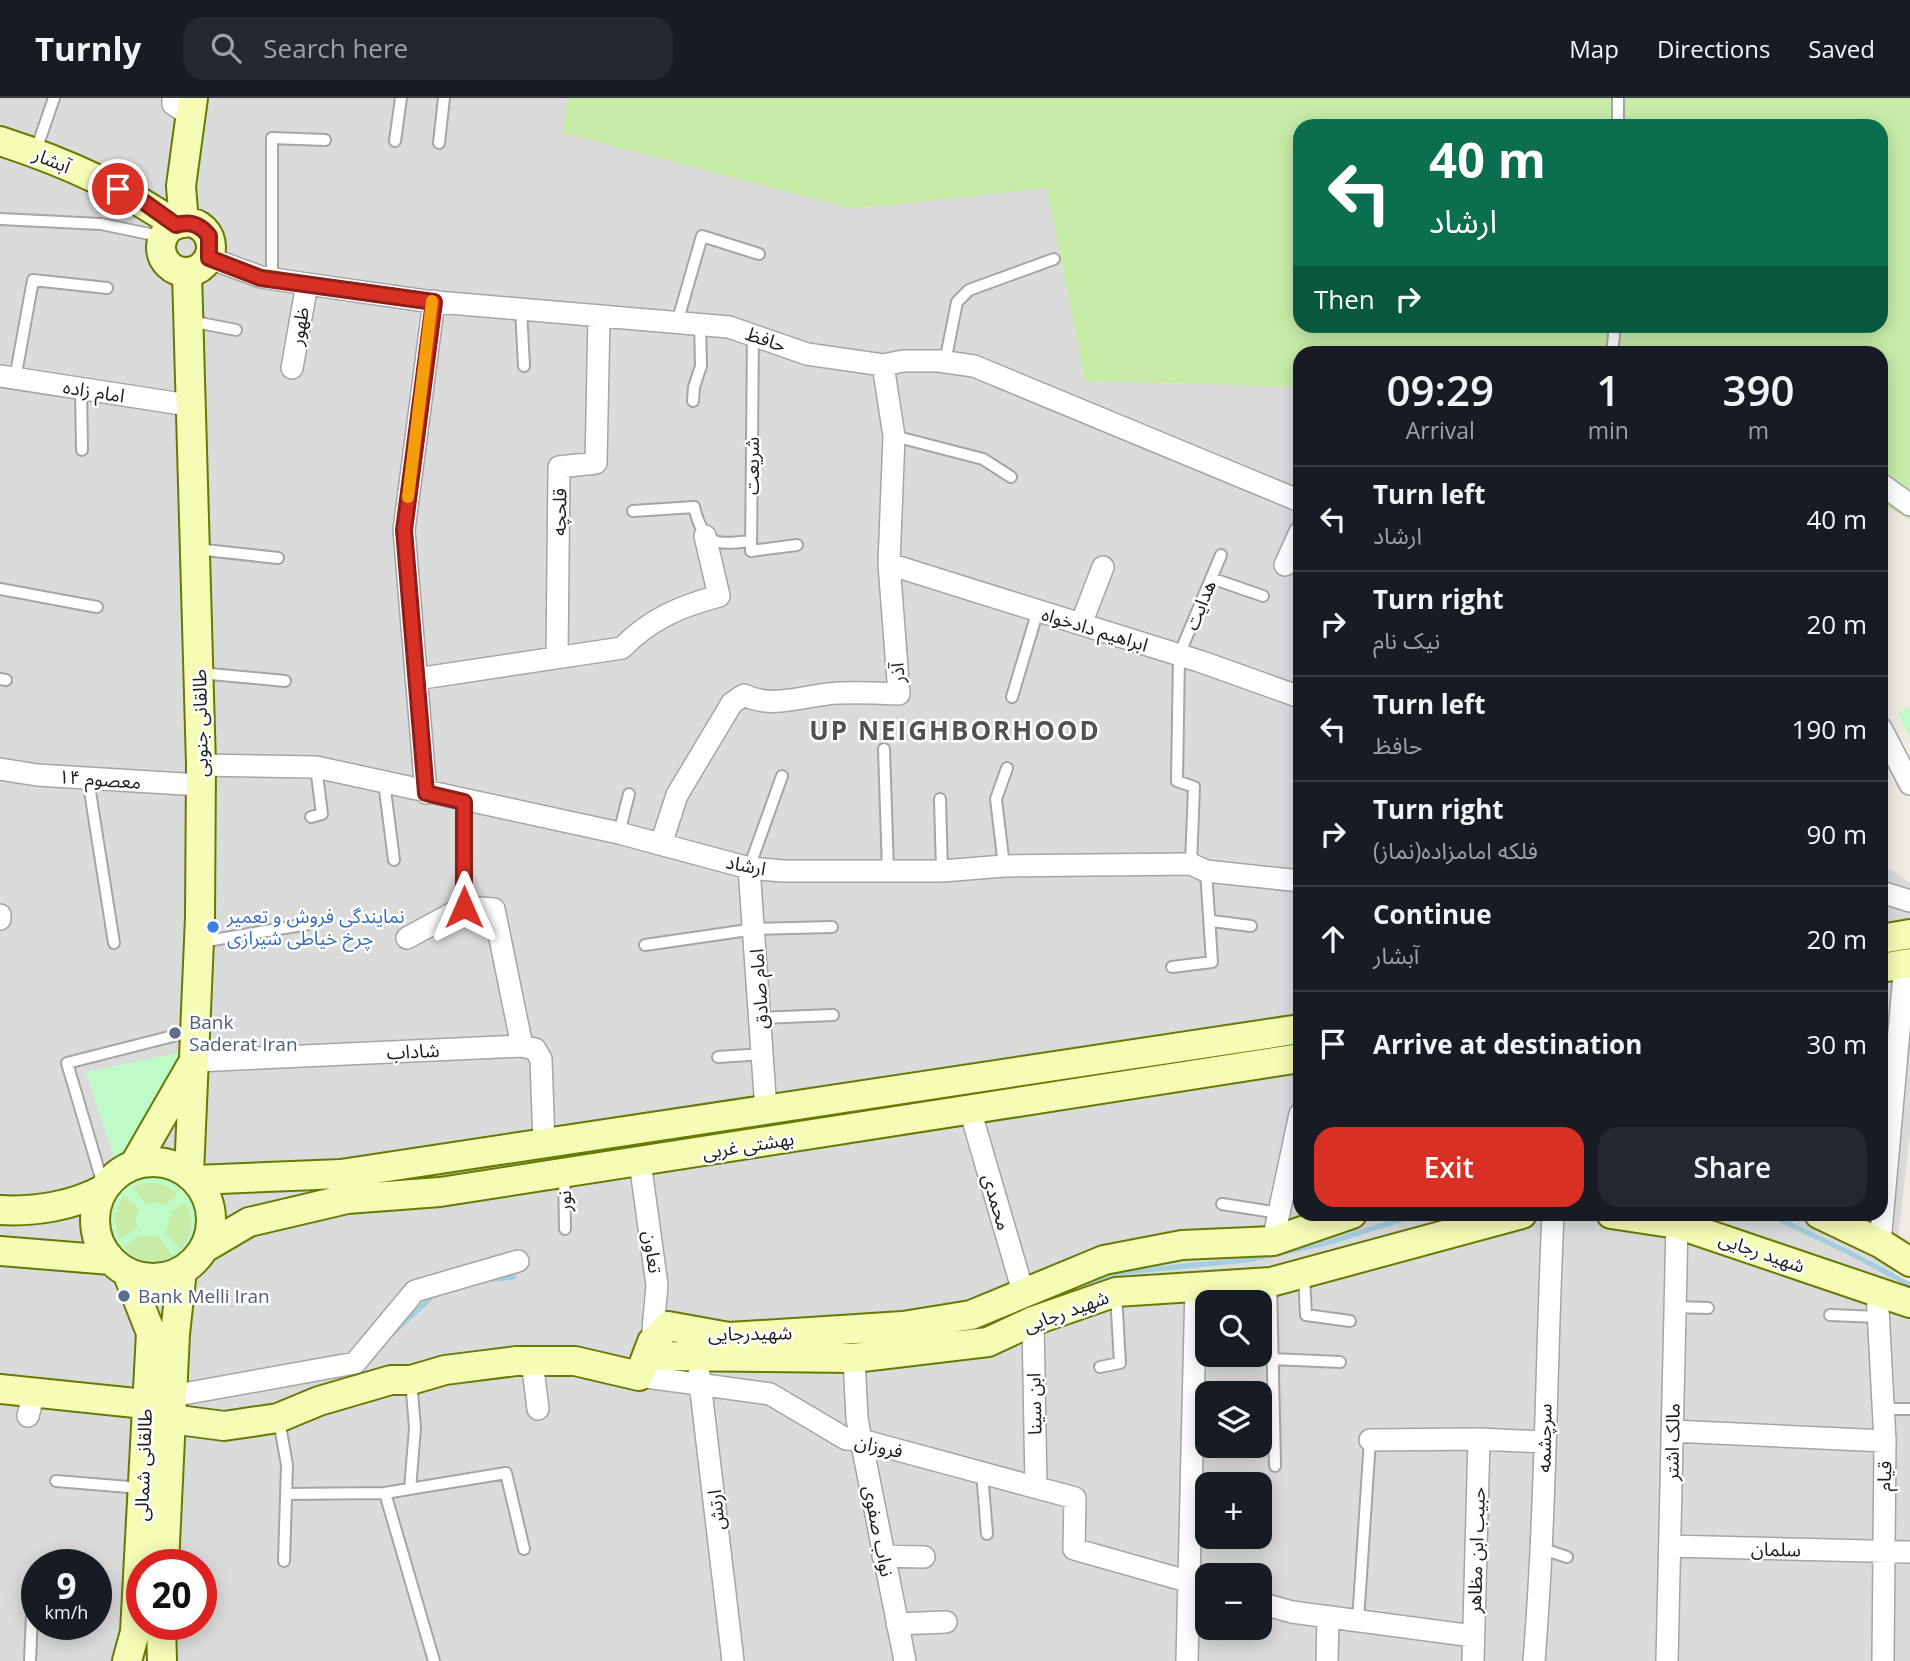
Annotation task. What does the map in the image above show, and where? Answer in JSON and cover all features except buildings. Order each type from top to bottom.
[{"type":"street","points":[[174,228],[199,225],[209,236],[198,265],[171,267],[162,253],[174,228],[181,186],[186,104]]},
{"type":"street","name":"آبشار","points":[[0,141],[35,153],[141,200],[174,228]]},
{"type":"street","name":"حافظ","points":[[198,265],[272,279],[434,302],[729,327],[807,354],[883,365],[903,361],[974,366],[1293,498]]},
{"type":"street","name":"طالقانی جنوبی","points":[[192,1177],[201,775],[187,320],[198,265]]},
{"type":"street","name":"ظهور","points":[[292,369],[307,284]]},
{"type":"street","points":[[426,793],[404,530],[434,302]]},
{"type":"street","name":"قلحچه","points":[[556,657],[559,467],[596,463],[600,316]]},
{"type":"street","name":"آذر","points":[[661,844],[677,796],[732,703],[744,695],[758,702],[773,704],[840,693],[899,694],[889,564],[894,436],[883,365]]},
{"type":"street","name":"امام زاده","points":[[8,377],[188,405]]},
{"type":"street","points":[[1888,489],[1910,505]]},
{"type":"street","points":[[416,679],[622,648],[642,628],[680,606],[719,596],[705,536]]},
{"type":"street","points":[[1284,565],[1293,546]]},
{"type":"street","name":"ابراهیم دادخواه","points":[[889,564],[1179,655],[1293,695]]},
{"type":"street","points":[[1081,624],[1103,567]]},
{"type":"street","points":[[1888,742],[1910,784]]},
{"type":"street","name":"ارشاد","points":[[201,775],[316,767],[464,802],[619,833],[749,868],[783,872],[942,871],[1004,866],[1199,867],[1293,880]]},
{"type":"street","name":"۱۴ معصوم","points":[[0,769],[88,779],[201,775]]},
{"type":"street","name":"امام صادق","points":[[749,868],[766,1110]]},
{"type":"street","points":[[1888,894],[1910,901]]},
{"type":"street","points":[[407,938],[464,907],[494,909],[522,1045],[535,1049],[541,1059],[544,1144]]},
{"type":"street","points":[[1888,938],[1910,934]]},
{"type":"street","points":[[1888,1108],[1902,972]]},
{"type":"street","name":"بهشتی غربی","points":[[192,1177],[341,1174],[1293,1030]]},
{"type":"street","name":"شاداب","points":[[195,1061],[522,1045]]},
{"type":"street","points":[[1121,1056],[1126,1085]]},
{"type":"street","name":"بهشتی غربی","points":[[203,1249],[248,1222],[347,1199],[440,1192],[1293,1059]]},
{"type":"street","points":[[134,1165],[195,1061]]},
{"type":"street","name":"محمدی","points":[[970,1110],[1024,1295]]},
{"type":"street","points":[[0,1251],[119,1266],[146,1277],[165,1277],[183,1270],[203,1249],[211,1217],[208,1201],[192,1177],[172,1165],[153,1162],[134,1165],[88,1198],[58,1206],[20,1211],[1,1207]]},
{"type":"street","name":"تعاون","points":[[640,1162],[657,1285],[652,1342]]},
{"type":"street","points":[[1270,1282],[1273,1241],[1293,1167]]},
{"type":"street","points":[[104,1189],[97,1206],[95,1226],[100,1244],[119,1266]]},
{"type":"street","name":"شهیدرجایی","points":[[652,1342],[668,1326],[729,1337],[903,1326],[971,1315],[1104,1260],[1182,1245],[1273,1241],[1332,1221]]},
{"type":"street","name":"شهید رجایی","points":[[652,1342],[664,1356],[695,1359],[854,1358],[988,1342],[1033,1321],[1116,1292],[1270,1282],[1496,1221]]},
{"type":"street","name":"سرچشمه","points":[[1534,1661],[1543,1549],[1543,1442],[1553,1221]]},
{"type":"street","name":"مالک اشتر","points":[[1667,1661],[1678,1221]]},
{"type":"street","name":"شهید رجایی","points":[[1683,1221],[1878,1304],[1910,1303]]},
{"type":"street","points":[[1834,1221],[1880,1243],[1910,1262]]},
{"type":"street","points":[[1878,1304],[1881,1221]]},
{"type":"street","points":[[171,1407],[355,1363],[415,1291],[518,1261]]},
{"type":"street","name":"طالقانی شمالی","points":[[119,1266],[151,1332],[145,1404],[135,1632],[127,1661]]},
{"type":"street","name":"طالقانی شمالی","points":[[165,1549],[171,1407],[183,1270]]},
{"type":"street","points":[[1187,1661],[1186,1581],[1196,1286]]},
{"type":"street","points":[[1024,1295],[1033,1321]]},
{"type":"street","name":"قیام","points":[[1878,1304],[1885,1441],[1882,1552],[1884,1661]]},
{"type":"street","name":"ابن سینا","points":[[1033,1321],[1035,1487]]},
{"type":"street","points":[[171,1407],[224,1426],[278,1418],[319,1401],[391,1380],[411,1380],[444,1370],[532,1361],[575,1361],[639,1376],[652,1342]]},
{"type":"street","name":"نواب صفوی","points":[[854,1358],[861,1440],[905,1661]]},
{"type":"street","name":"ارتش","points":[[695,1359],[702,1387],[733,1661]]},
{"type":"street","points":[[532,1361],[538,1409]]},
{"type":"street","name":"فروزان","points":[[639,1376],[702,1387],[770,1394],[846,1439],[861,1440],[1075,1498],[1074,1549],[1186,1581]]},
{"type":"street","points":[[0,1389],[31,1404],[145,1404]]},
{"type":"street","points":[[1672,1431],[1885,1441]]},
{"type":"street","points":[[1370,1440],[1479,1438],[1543,1442]]},
{"type":"street","name":"حبیب ابن مظاهر","points":[[1473,1661],[1479,1438]]},
{"type":"street","name":"سلمان","points":[[1670,1546],[1910,1552]]},
{"type":"street","points":[[883,1556],[924,1557]]},
{"type":"street","points":[[1186,1581],[1195,1583]]},
{"type":"street","points":[[1272,1606],[1292,1612],[1473,1636]]},
{"type":"street","points":[[1327,1661],[1328,1617]]},
{"type":"street","points":[[897,1624],[946,1622]]},
{"type":"street","points":[[161,1640],[162,1661]]},
{"type":"lane","points":[[35,153],[54,98]]},
{"type":"lane","points":[[395,141],[401,98]]},
{"type":"lane","points":[[439,143],[444,98]]},
{"type":"lane","points":[[1618,98],[1618,119]]},
{"type":"lane","points":[[272,279],[272,138],[325,140]]},
{"type":"lane","points":[[0,219],[174,228]]},
{"type":"lane","points":[[677,323],[702,236],[759,254]]},
{"type":"lane","points":[[945,362],[957,302],[969,290],[1054,259]]},
{"type":"lane","points":[[8,377],[33,280],[107,288]]},
{"type":"lane","points":[[521,309],[524,366]]},
{"type":"lane","points":[[187,320],[236,330]]},
{"type":"lane","points":[[693,401],[694,387],[701,366],[700,324]]},
{"type":"lane","name":"شریعت","points":[[751,541],[753,335]]},
{"type":"lane","points":[[81,389],[82,450]]},
{"type":"lane","points":[[894,436],[983,459],[1011,477]]},
{"type":"lane","points":[[633,511],[694,507],[705,536],[716,543],[751,541],[751,551],[797,545]]},
{"type":"lane","points":[[196,549],[278,558]]},
{"type":"lane","name":"هدایت","points":[[1179,655],[1221,555]]},
{"type":"lane","points":[[1211,578],[1263,596]]},
{"type":"lane","points":[[0,589],[97,607]]},
{"type":"lane","points":[[1012,696],[1038,610]]},
{"type":"lane","points":[[1172,967],[1212,962],[1212,921],[1199,867],[1194,787],[1177,781],[1179,655]]},
{"type":"lane","points":[[199,673],[285,681]]},
{"type":"lane","points":[[884,749],[888,871]]},
{"type":"lane","points":[[311,817],[322,814],[316,767]]},
{"type":"lane","points":[[1004,866],[996,799],[1007,768]]},
{"type":"lane","points":[[749,868],[782,776]]},
{"type":"lane","points":[[88,779],[114,943]]},
{"type":"lane","points":[[384,782],[394,860]]},
{"type":"lane","points":[[619,833],[629,794]]},
{"type":"lane","points":[[940,799],[942,871]]},
{"type":"lane","points":[[464,802],[464,907]]},
{"type":"lane","points":[[1212,921],[1251,926]]},
{"type":"lane","points":[[199,943],[308,923]]},
{"type":"lane","points":[[645,945],[755,929],[832,927]]},
{"type":"lane","points":[[759,1018],[833,1015]]},
{"type":"lane","points":[[104,1189],[67,1063],[196,1030]]},
{"type":"lane","points":[[718,1057],[764,1054]]},
{"type":"lane","name":"نور","points":[[564,1173],[565,1229]]},
{"type":"lane","points":[[1222,1204],[1279,1213]]},
{"type":"lane","points":[[1304,1273],[1306,1315],[1350,1321]]},
{"type":"lane","points":[[1270,1282],[1270,1290]]},
{"type":"lane","points":[[1100,1367],[1120,1363],[1116,1292]]},
{"type":"lane","points":[[1830,1315],[1878,1304]]},
{"type":"lane","points":[[1675,1307],[1708,1308]]},
{"type":"lane","points":[[1275,1465],[1272,1359],[1340,1362]]},
{"type":"lane","points":[[410,1489],[415,1428],[411,1380]]},
{"type":"lane","points":[[1884,1409],[1910,1409]]},
{"type":"lane","points":[[278,1418],[288,1465],[284,1561]]},
{"type":"lane","points":[[1358,1621],[1370,1440]]},
{"type":"lane","points":[[982,1472],[987,1534]]},
{"type":"lane","points":[[286,1494],[385,1493],[506,1473],[524,1549]]},
{"type":"lane","points":[[56,1481],[141,1488]]},
{"type":"lane","points":[[385,1493],[434,1661]]},
{"type":"lane","points":[[1543,1549],[1567,1557]]},
{"type":"lane","points":[[30,1661],[31,1640]]},
{"type":"shaded area","points":[[0,98],[568,98],[563,133],[853,209],[1047,188],[1085,381],[1293,387],[1293,1221],[1888,1221],[1888,868],[1910,883],[1910,1133],[1893,1285],[1910,1317],[1910,1661],[0,1661]]},
{"type":"green space","points":[[568,98],[1910,98],[1910,520],[1888,507],[1888,346],[1293,346],[1293,387],[1085,381],[1047,188],[853,209],[563,133]]},
{"type":"green space","points":[[1910,706],[1910,739],[1898,713]]},
{"type":"green space","points":[[182,1052],[116,1164],[86,1072]]},
{"type":"green space","points":[[157,1171],[181,1182],[195,1199],[200,1217],[197,1236],[188,1252],[173,1264],[155,1269],[134,1265],[112,1248],[103,1217],[111,1194],[119,1185],[143,1173]],"holes":[[[145,1183],[161,1183],[178,1193],[165,1206],[157,1202],[146,1204],[133,1187]],[[124,1195],[140,1210],[136,1216],[137,1228],[119,1240],[114,1215]],[[184,1203],[190,1214],[190,1232],[182,1250],[165,1233],[172,1212]],[[139,1236],[158,1236],[173,1257],[158,1261],[140,1260],[123,1248]]]},
{"type":"green space","points":[[145,1183],[161,1183],[178,1193],[164,1207],[157,1202],[146,1204],[133,1188]]},
{"type":"green space","points":[[124,1194],[141,1210],[137,1228],[119,1240],[114,1215]]},
{"type":"green space","points":[[184,1202],[190,1214],[191,1226],[181,1250],[165,1233],[172,1212]]},
{"type":"green space","points":[[139,1236],[158,1236],[173,1257],[147,1261],[135,1257],[123,1248]]},
{"type":"waterway","points":[[1074,1287],[1116,1273],[1247,1260],[1327,1243],[1397,1221]]},
{"type":"waterway","points":[[1783,1221],[1910,1285]]},
{"type":"waterway","points":[[486,1280],[514,1277]]},
{"type":"waterway","points":[[390,1336],[436,1293]]},
{"type":"waterway","points":[[974,1331],[1036,1303]]},
{"type":"waterway","points":[[846,1343],[868,1343]]},
{"type":"slow traffic","points":[[408,497],[434,302],[432,301]]},
{"type":"place","name":"نمایندگی فروش و تعمیر چرخ خیاطی شیرازی","points":[[213,927]]},
{"type":"place","name":"Bank Saderat Iran","points":[[175,1033]]},
{"type":"place","name":"Bank Melli Iran","points":[[124,1296]]},
{"type":"district","name":"UP NEIGHBORHOOD","points":[[955,731]]},
{"type":"route","points":[[118,189],[141,200],[176,225],[184,222],[199,225],[209,236],[209,258],[261,278],[434,302],[404,530],[426,793],[464,802],[464,907]]}]
